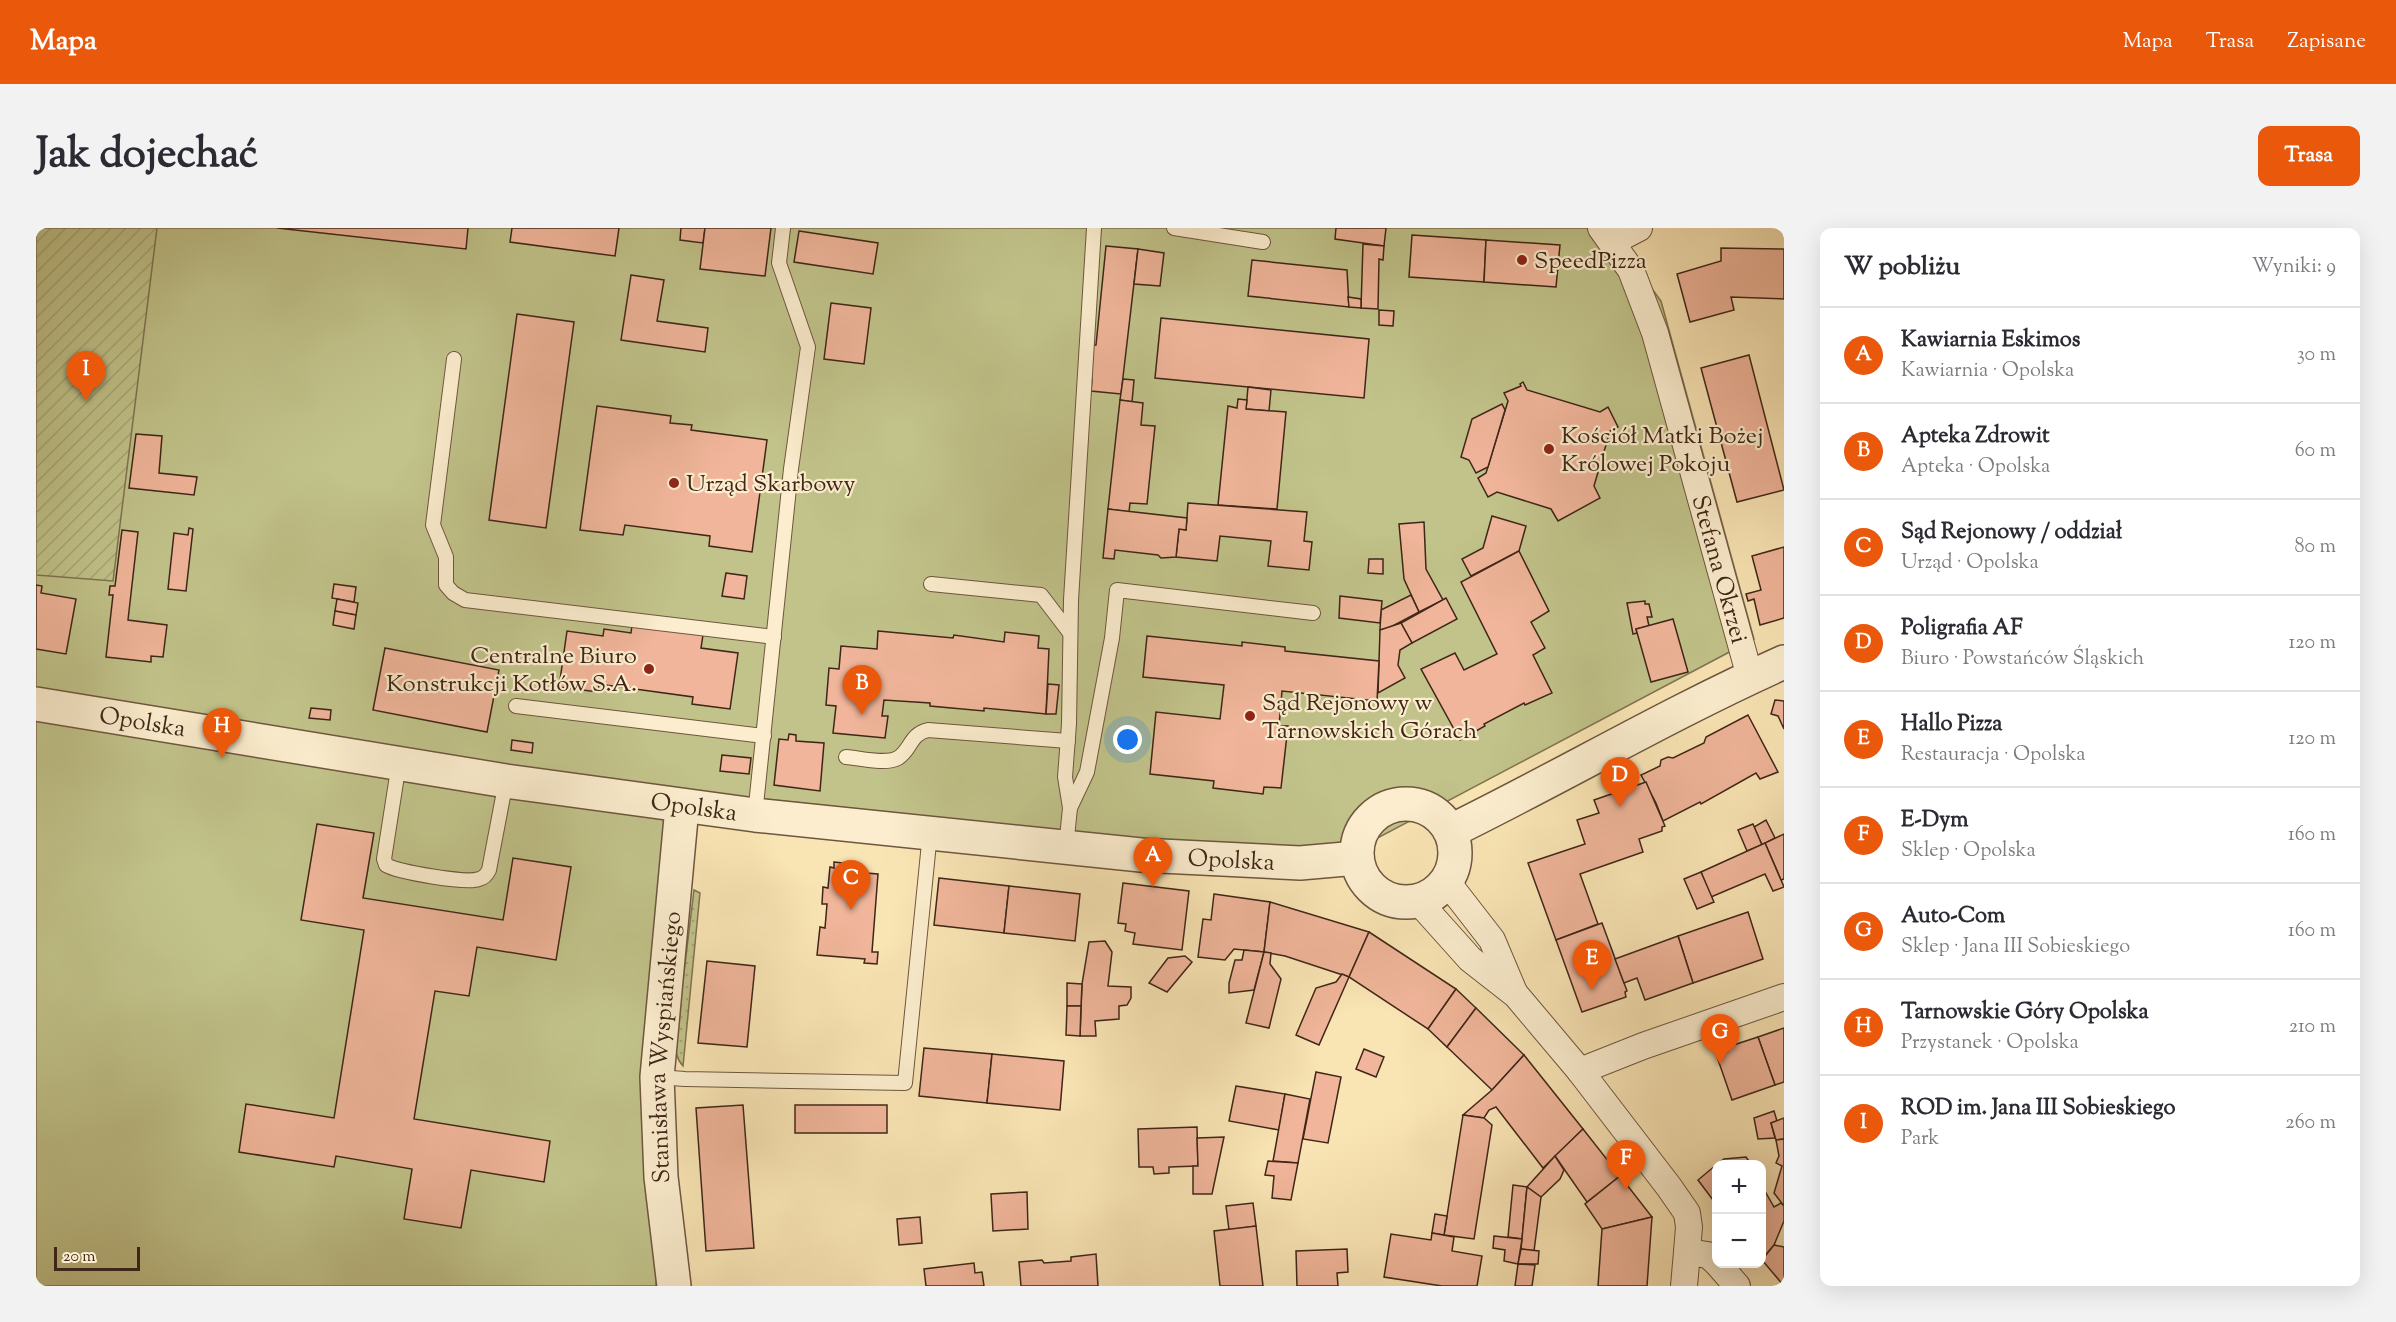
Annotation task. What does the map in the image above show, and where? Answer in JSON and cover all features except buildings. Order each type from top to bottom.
[{"type":"street","points":[[1609,233],[1639,228]]},
{"type":"street","name":"Stefana Okrzei","points":[[1609,233],[1631,270],[1655,333],[1750,677]]},
{"type":"street","points":[[1451,831],[1750,677],[1784,662]]},
{"type":"street","name":"Opolska","points":[[36,704],[506,781],[682,807],[1141,855],[1300,863],[1357,858]]},
{"type":"street","points":[[1409,803],[1422,806],[1443,820],[1451,831],[1456,848],[1455,866],[1446,882],[1434,894],[1418,901],[1401,902],[1385,898],[1371,888],[1361,874],[1357,858],[1358,842],[1365,826],[1373,816],[1384,809],[1396,804],[1409,803]]},
{"type":"street","name":"Stanisława Wyspiańskiego","points":[[674,1286],[661,1177],[657,1077],[682,807]]},
{"type":"street","points":[[1446,882],[1492,940],[1516,995]]},
{"type":"street","points":[[1418,901],[1470,959],[1516,995],[1580,1071],[1683,1206],[1688,1220],[1684,1286]]},
{"type":"street","points":[[1580,1071],[1642,1046],[1784,997]]},
{"type":"street","points":[[1687,1252],[1708,1255],[1712,1259]]},
{"type":"street","points":[[1721,1268],[1737,1286]]},
{"type":"lane","points":[[755,815],[791,469],[808,348],[779,262],[783,228]]},
{"type":"lane","points":[[1066,847],[1070,808],[1065,777],[1070,633],[1094,228]]},
{"type":"lane","points":[[1174,228],[1263,242]]},
{"type":"lane","points":[[454,359],[434,525],[446,557],[446,585],[453,593],[465,600],[774,637]]},
{"type":"lane","points":[[931,584],[1041,595],[1070,633]]},
{"type":"lane","points":[[1070,808],[1087,772],[1112,638],[1117,590],[1313,613]]},
{"type":"lane","points":[[516,706],[764,736]]},
{"type":"lane","points":[[846,757],[891,761],[902,754],[916,734],[928,730],[1068,741]]},
{"type":"lane","points":[[399,763],[384,859],[386,865],[398,870],[470,881],[482,879],[489,870],[506,781]]},
{"type":"lane","points":[[657,1077],[905,1083],[930,833]]},
{"type":"green space","points":[[36,228],[1607,228],[1661,301],[1754,639],[1336,860],[698,792],[661,1173],[656,1286],[36,1286]]},
{"type":"green space","points":[[36,228],[157,228],[113,581],[36,575]]},
{"type":"green space","points":[[694,890],[700,893],[683,1066],[677,1056],[676,1038]]},
{"type":"place","name":"SpeedPizza","points":[[1522,260]]},
{"type":"place","name":"ROD im. Jana III Sobieskiego","points":[[86,401]]},
{"type":"place","name":"Kościół Matki Bożej Królowej Pokoju","points":[[1549,449]]},
{"type":"place","name":"Urząd Skarbowy","points":[[674,483]]},
{"type":"place","name":"Centralne Biuro Konstrukcji Kotłów S.A.","points":[[649,669]]},
{"type":"place","name":"Apteka Zdrowit","points":[[862,715]]},
{"type":"place","name":"Sąd Rejonowy w Tarnowskich Górach","points":[[1250,716]]},
{"type":"place","name":"Tarnowskie Góry Opolska","points":[[222,758]]},
{"type":"place","name":"Poligrafia AF","points":[[1620,807]]},
{"type":"place","name":"Kawiarnia Eskimos","points":[[1153,887]]},
{"type":"place","name":"Sąd Rejonowy / oddział","points":[[851,910]]},
{"type":"place","name":"Hallo Pizza","points":[[1592,990]]},
{"type":"place","name":"Auto-Com","points":[[1720,1064]]},
{"type":"place","name":"E-Dym","points":[[1626,1190]]}]
